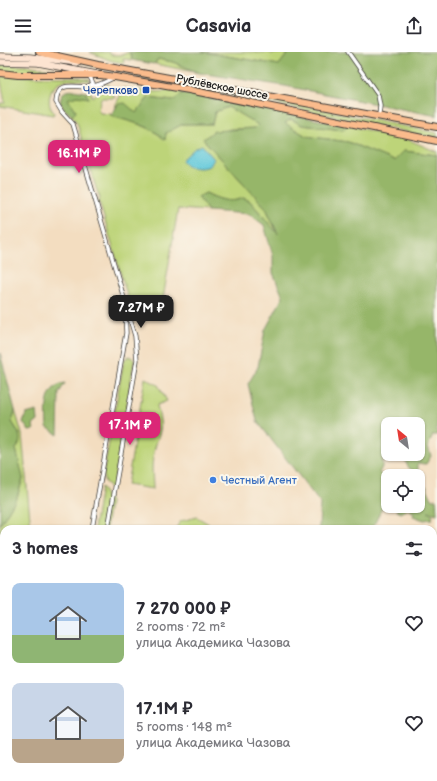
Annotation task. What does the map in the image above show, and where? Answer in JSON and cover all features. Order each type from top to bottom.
[{"type":"main road","name":"Рублёвское шоссе","points":[[39,52],[98,66],[437,127]]},
{"type":"main road","points":[[0,56],[30,57],[98,66]]},
{"type":"main road","points":[[0,62],[38,63],[101,75]]},
{"type":"main road","name":"Рублёвское шоссе","points":[[0,73],[18,75],[101,75],[115,77],[189,90],[437,141]]},
{"type":"street","points":[[348,52],[378,95],[380,106],[379,116]]},
{"type":"street","points":[[88,75],[91,77],[92,82],[88,87]]},
{"type":"street","points":[[109,525],[137,360],[135,336],[73,124],[62,112],[56,102],[59,92],[69,85],[88,87],[96,86],[115,77]]},
{"type":"street","points":[[93,525],[126,333],[124,302]]},
{"type":"green space","points":[[89,52],[108,52],[112,55],[122,55],[129,52],[132,58],[131,60],[123,59],[124,63],[112,61]]},
{"type":"green space","points":[[129,52],[203,52],[279,65],[289,52],[437,52],[437,116],[285,86],[199,73],[173,62],[158,59],[154,64],[131,60],[132,58]]},
{"type":"green space","points":[[203,52],[269,52],[271,54],[289,52],[279,65]]},
{"type":"green space","points":[[158,59],[173,62],[199,73],[155,64]]},
{"type":"green space","points":[[0,66],[31,66],[64,72],[0,72]]},
{"type":"green space","points":[[0,76],[78,77],[90,79],[89,81],[71,80],[61,82],[56,85],[52,89],[49,98],[51,109],[54,113],[53,115],[0,106],[0,103],[5,103]]},
{"type":"green space","points":[[108,84],[108,89],[111,90],[115,98],[101,98],[98,110],[100,113],[111,114],[111,116],[147,127],[165,140],[166,133],[183,124],[212,124],[215,112],[228,107],[259,125],[256,128],[230,129],[203,139],[266,208],[278,235],[250,201],[243,198],[229,201],[206,193],[198,197],[208,211],[178,209],[160,317],[133,315],[99,201],[100,198],[77,123],[72,116],[76,111],[67,99],[77,96],[88,97],[85,92],[91,92],[92,97],[99,91],[96,90],[101,86]]},
{"type":"green space","points":[[185,85],[300,105],[437,133],[437,138]]},
{"type":"green space","points":[[124,88],[150,92],[172,91],[183,93],[173,101],[148,98],[136,113],[118,104],[114,108]]},
{"type":"green space","points":[[74,90],[85,92],[89,98],[77,96],[68,99],[76,112],[72,116],[63,108],[60,102],[62,94],[66,91]]},
{"type":"green space","points":[[183,93],[349,126],[343,130],[302,125],[291,119],[285,123],[306,136],[348,142],[394,161],[404,151],[437,155],[437,435],[433,435],[428,446],[431,456],[426,464],[418,463],[418,469],[411,469],[405,461],[425,461],[425,417],[381,417],[382,467],[379,473],[381,474],[381,510],[374,525],[319,525],[320,503],[257,421],[248,384],[258,367],[265,330],[283,297],[273,273],[273,256],[264,225],[249,214],[208,211],[198,197],[206,193],[229,201],[243,198],[250,201],[278,234],[266,208],[203,139],[214,131],[255,128],[258,125],[228,107],[215,112],[212,124],[183,124],[166,133],[165,140],[147,127],[111,116],[118,104],[125,103],[136,113],[148,98],[173,101]]},
{"type":"green space","points":[[291,119],[302,125],[343,130],[349,126],[407,139],[437,152],[437,155],[404,151],[394,161],[348,142],[306,136],[284,123]]},
{"type":"green space","points":[[0,353],[15,410],[12,422],[20,438],[20,442],[16,449],[23,478],[17,497],[0,525]]},
{"type":"green space","points":[[129,356],[134,359],[134,362],[113,487],[111,490],[105,482],[103,476],[124,360]]},
{"type":"green space","points":[[145,378],[158,385],[167,401],[157,405],[160,427],[152,462],[153,489],[127,485]]},
{"type":"green space","points":[[65,383],[59,393],[58,435],[47,427],[46,414],[48,400],[53,389],[58,385]]},
{"type":"green space","points":[[15,410],[22,434],[31,525],[0,525],[17,497],[23,479],[16,449],[20,434],[12,422]]},
{"type":"green space","points":[[37,411],[38,421],[33,425],[34,430],[29,431],[23,422],[26,414]]},
{"type":"green space","points":[[426,486],[432,499],[436,499],[437,514],[428,512],[433,515],[432,519],[424,520],[413,516],[414,513],[425,513]]},
{"type":"green space","points":[[101,487],[110,502],[107,525],[95,525]]},
{"type":"green space","points":[[197,517],[210,525],[178,525],[181,521]]},
{"type":"water","points":[[202,145],[214,159],[211,165],[204,168],[195,168],[184,163],[182,160],[195,148]]},
{"type":"place","name":"Черепково","points":[[146,90]]},
{"type":"place","name":"Честный Агент","points":[[213,480]]}]
